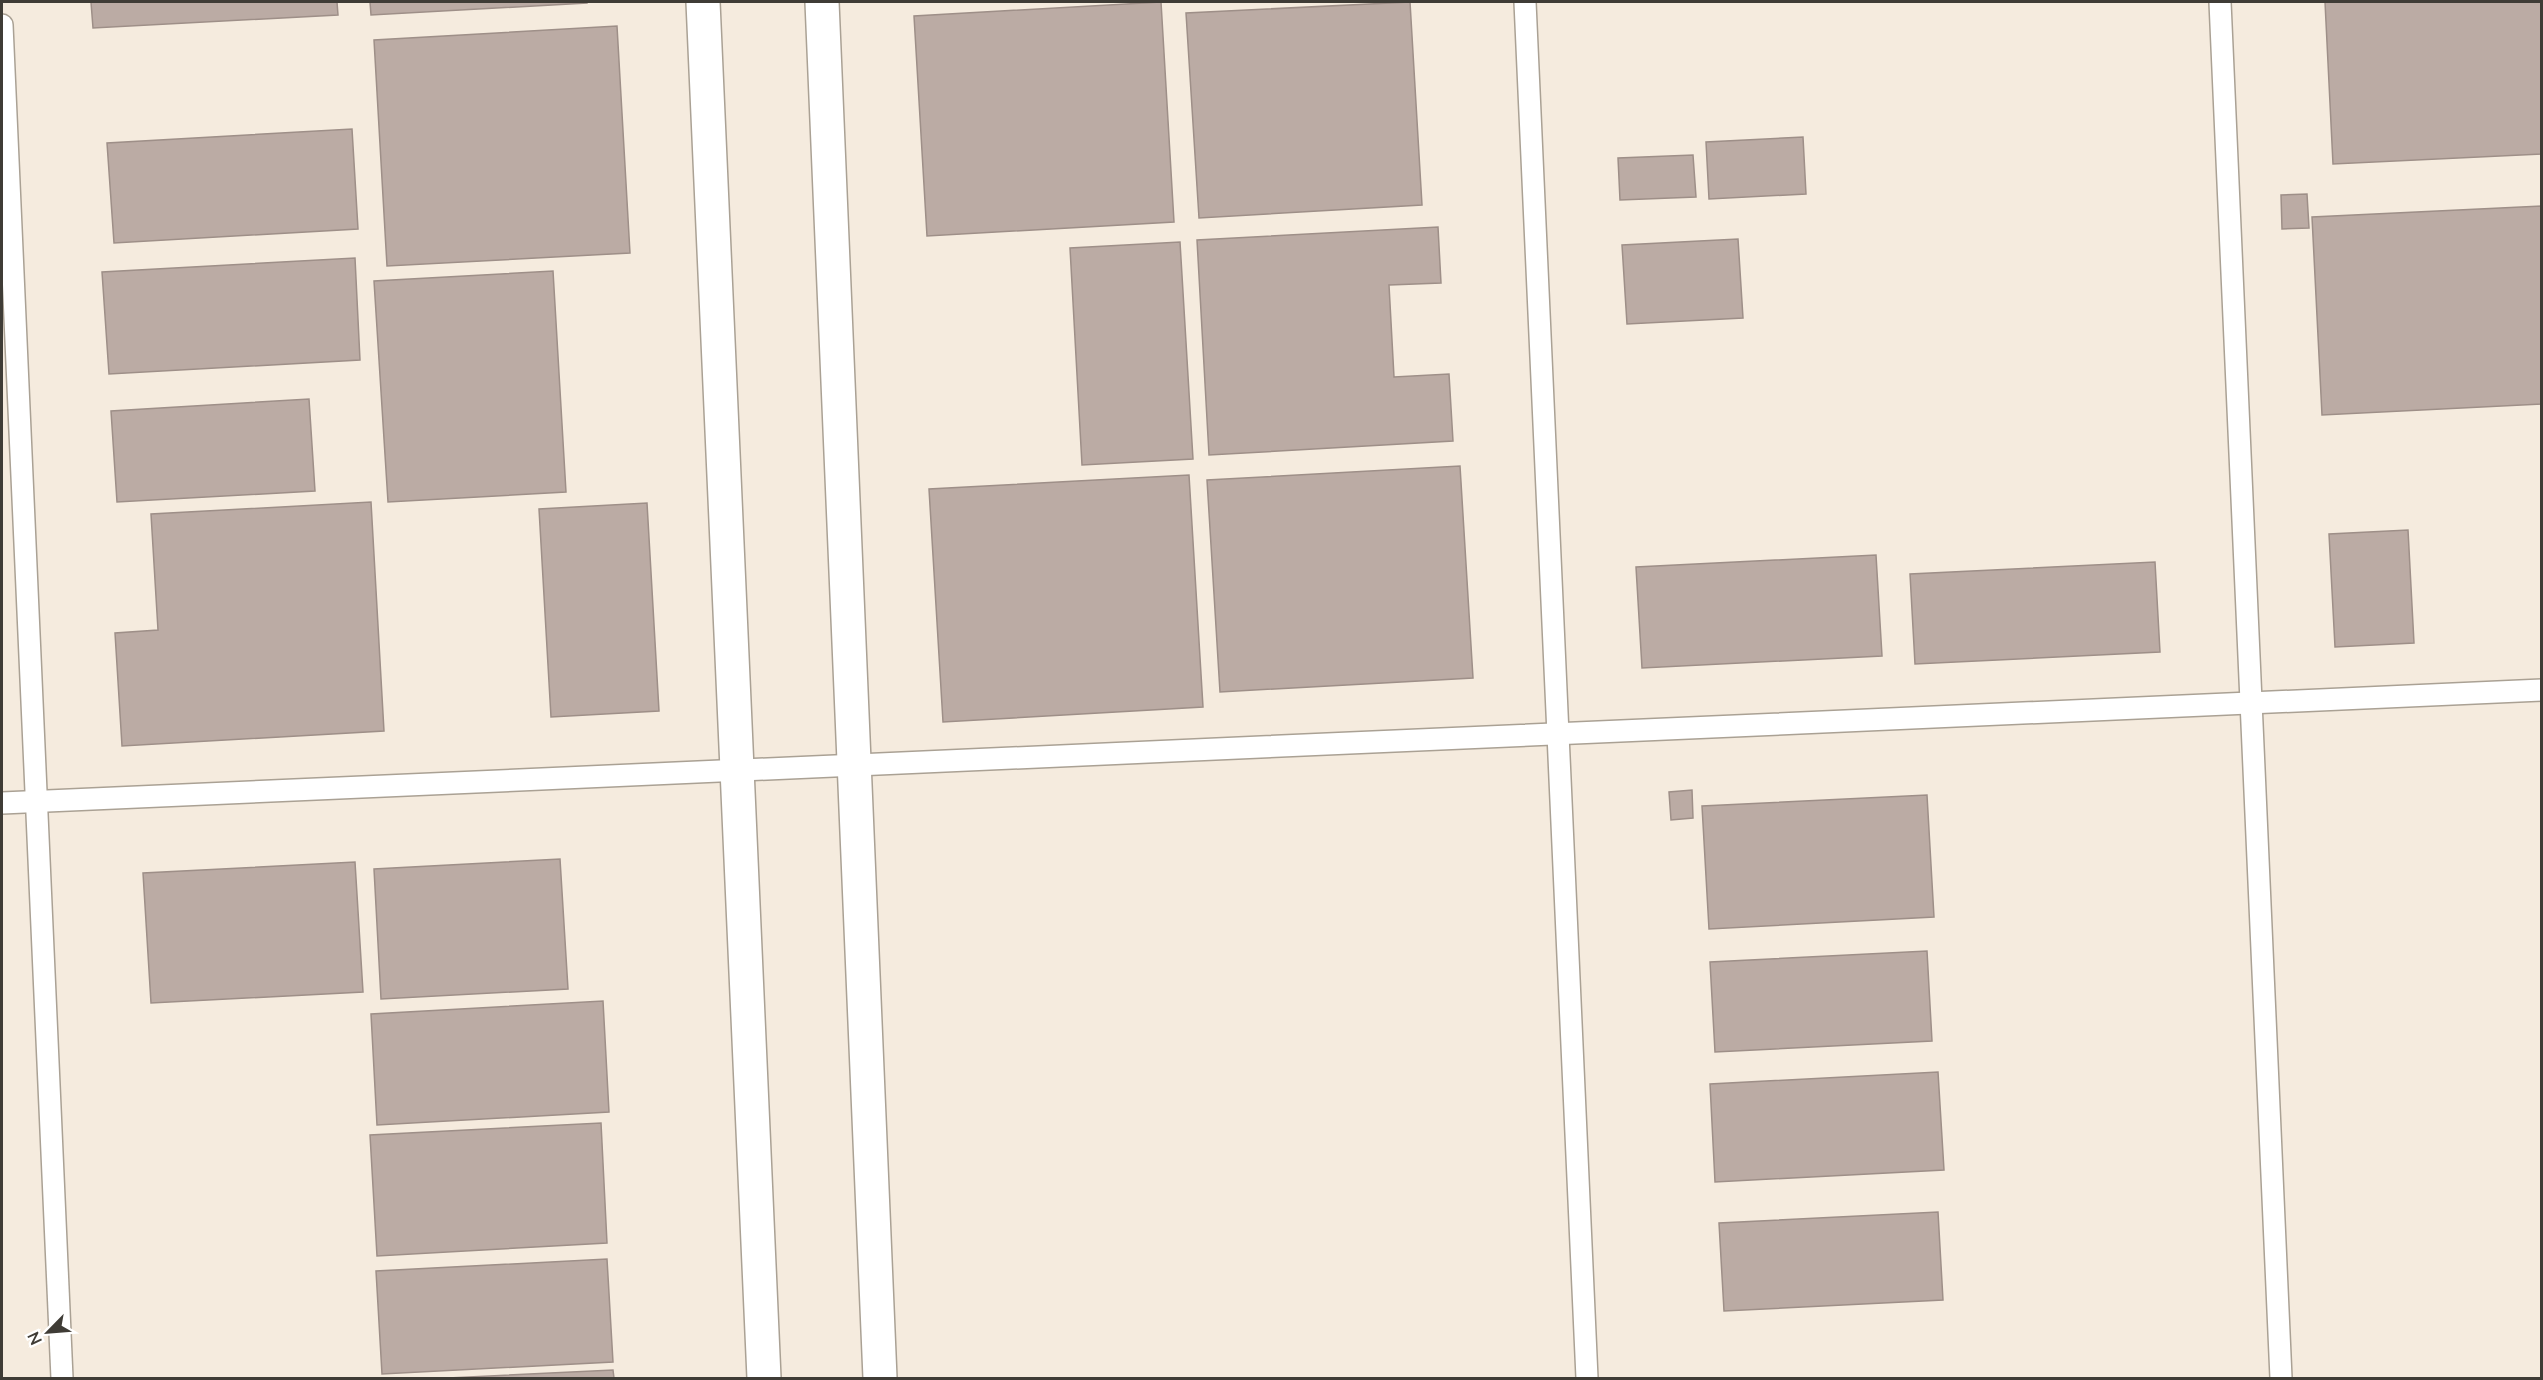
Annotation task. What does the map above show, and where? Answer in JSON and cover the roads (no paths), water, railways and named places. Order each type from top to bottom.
[{"type":"street","points":[[703,2],[764,1378]]},
{"type":"street","points":[[822,2],[880,1378]]},
{"type":"lane","points":[[1525,2],[1587,1378]]},
{"type":"lane","points":[[2220,2],[2281,1378]]},
{"type":"lane","points":[[2,25],[62,1378]]},
{"type":"lane","points":[[2,803],[2541,690]]}]
